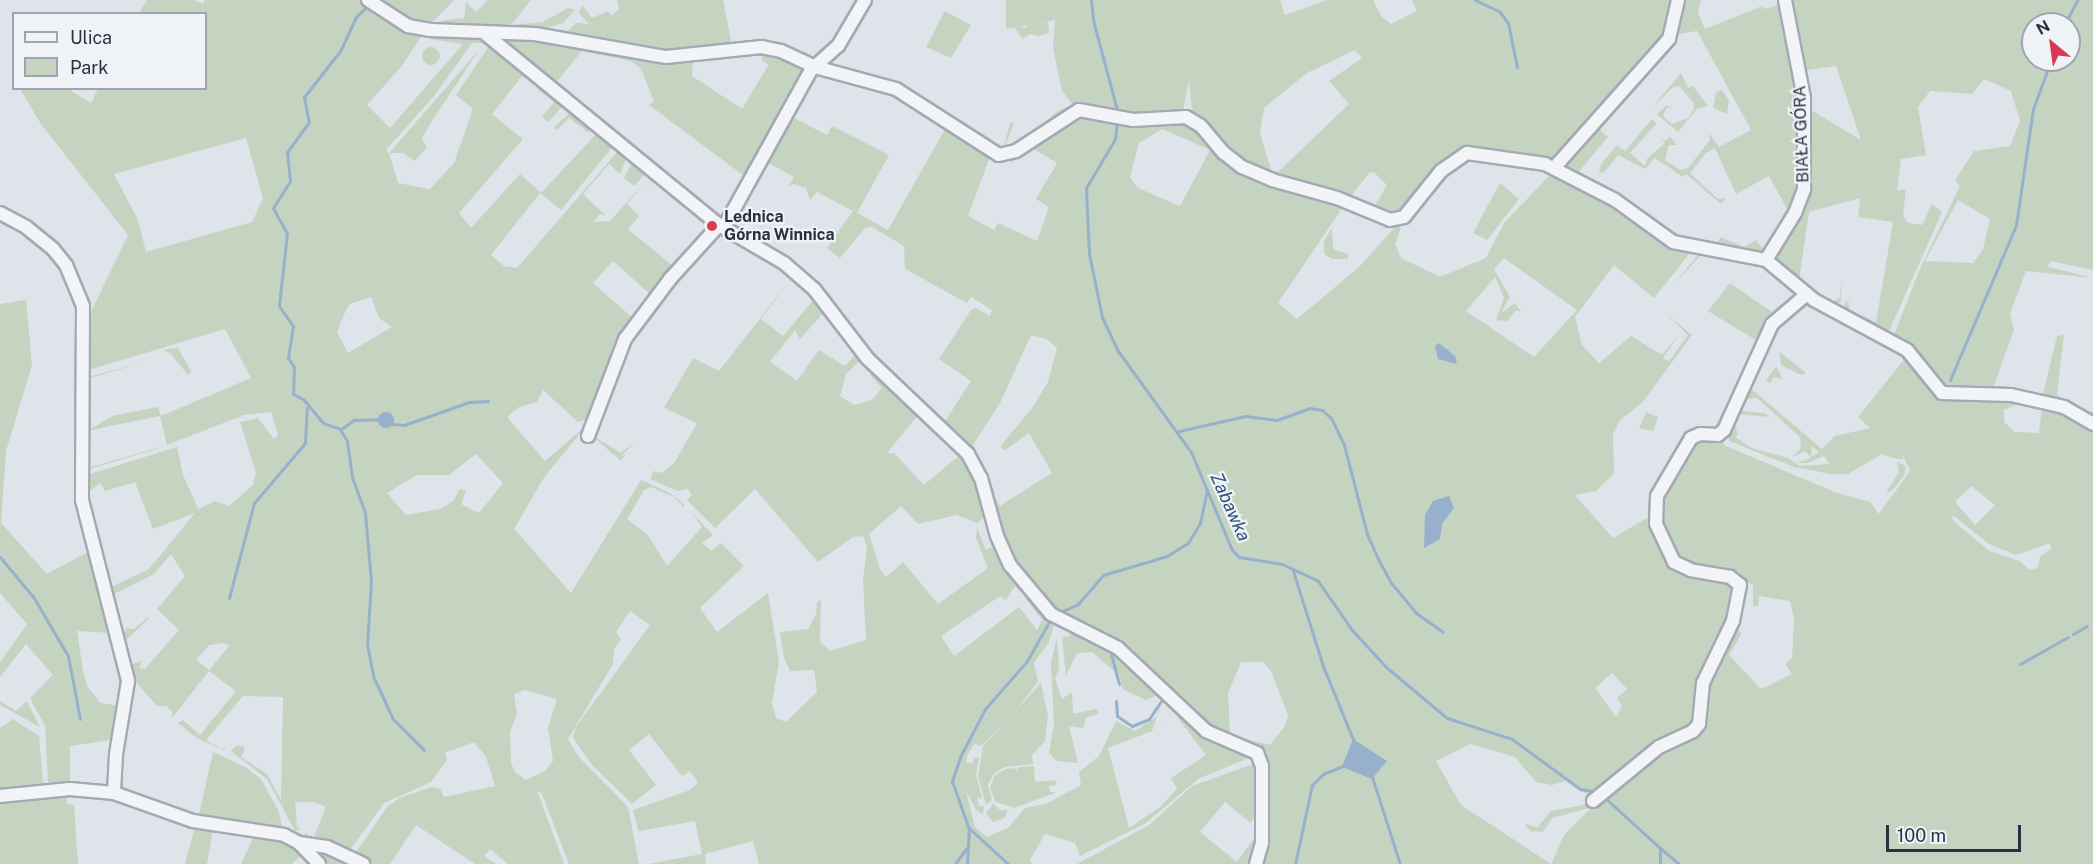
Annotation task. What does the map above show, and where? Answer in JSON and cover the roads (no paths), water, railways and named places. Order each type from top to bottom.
[{"type":"street","points":[[368,0],[408,26],[535,34],[666,57],[761,47],[815,67],[896,89],[999,155],[1016,151],[1072,112],[1085,109],[1124,118],[1177,117],[1194,121],[1224,153],[1242,167],[1272,180],[1337,198],[1390,220],[1404,217],[1441,171],[1467,153],[1489,153],[1554,168],[1615,200],[1674,242],[1766,260],[1807,294],[1907,350],[1942,393],[2011,395],[2064,408],[2093,424]]},
{"type":"street","points":[[588,436],[625,339],[670,279],[721,226],[815,67],[838,46],[865,0]]},
{"type":"street","points":[[1554,168],[1669,39],[1678,0]]},
{"type":"street","name":"BIAŁA GÓRA","points":[[1766,260],[1795,213],[1804,189],[1804,98],[1785,0]]},
{"type":"street","points":[[483,32],[721,226],[803,278],[897,390],[968,454],[981,478],[997,536],[1010,565],[1051,614],[1118,648],[1206,731],[1257,753],[1262,766],[1262,843],[1256,864]]},
{"type":"street","points":[[0,213],[26,227],[53,249],[66,266],[83,306],[80,481],[128,681],[116,754],[114,793]]},
{"type":"street","points":[[1597,796],[1659,747],[1699,724],[1703,683],[1733,621],[1740,585],[1730,577],[1691,570],[1674,562],[1656,524],[1657,496],[1691,438],[1700,434],[1718,435],[1724,430],[1772,324],[1807,294]]},
{"type":"street","points":[[0,796],[70,789],[114,793],[193,820],[274,832],[299,843],[327,847],[363,864]]},
{"type":"street","points":[[299,843],[319,864]]},
{"type":"water","points":[[1439,343],[1455,356],[1457,364],[1438,359],[1435,346]]},
{"type":"water","points":[[386,412],[392,414],[394,420],[392,426],[386,428],[380,426],[378,420],[380,414]]},
{"type":"water","points":[[1449,496],[1454,508],[1442,524],[1440,539],[1424,548],[1425,515],[1433,501]]},
{"type":"water","points":[[1353,739],[1387,761],[1372,779],[1342,767]]},
{"type":"waterway","name":"Zabawka","points":[[1091,0],[1093,20],[1118,114]]},
{"type":"waterway","points":[[1475,0],[1499,11],[1508,23],[1517,67]]},
{"type":"waterway","points":[[2071,12],[2077,0]]},
{"type":"waterway","points":[[366,7],[356,17],[340,51],[304,97],[309,122],[287,152],[290,181],[273,208],[287,233],[279,306],[293,326],[288,358],[294,367],[293,394],[303,399],[323,423],[340,429],[347,441],[352,477],[365,513],[371,581],[367,644],[373,676],[393,719],[424,750]]},
{"type":"waterway","points":[[1950,380],[2016,225],[2033,109],[2047,72]]},
{"type":"waterway","name":"Zabawka","points":[[1117,121],[1115,139],[1086,188],[1089,254],[1102,317],[1118,351],[1191,452],[1232,550],[1239,557],[1282,564],[1318,581],[1352,630],[1386,667],[1447,718],[1512,739],[1580,789],[1600,792]]},
{"type":"waterway","points":[[392,424],[404,425],[469,402],[488,401]]},
{"type":"waterway","points":[[229,598],[254,503],[305,443],[307,408]]},
{"type":"waterway","points":[[1179,431],[1245,416],[1277,420],[1310,408],[1322,410],[1331,418],[1344,445],[1367,534],[1379,561],[1392,584],[1416,613],[1443,632]]},
{"type":"waterway","points":[[341,429],[354,420],[378,419]]},
{"type":"waterway","points":[[1058,613],[1078,604],[1103,575],[1167,556],[1188,543],[1200,523],[1207,490]]},
{"type":"waterway","points":[[0,557],[34,598],[68,656],[80,719]]},
{"type":"waterway","points":[[1293,571],[1323,666],[1354,742]]},
{"type":"waterway","points":[[967,864],[969,829],[952,781],[961,755],[985,709],[1027,661],[1050,620]]},
{"type":"waterway","points":[[2073,634],[2087,626]]},
{"type":"waterway","points":[[2020,664],[2068,637]]},
{"type":"waterway","points":[[1111,654],[1119,684]]},
{"type":"waterway","points":[[1116,701],[1117,716],[1132,726],[1149,719],[1161,701]]},
{"type":"waterway","points":[[1295,864],[1312,785],[1323,774],[1343,766]]},
{"type":"waterway","points":[[1372,777],[1400,864]]},
{"type":"waterway","name":"Zabawka","points":[[1604,797],[1660,848],[1660,864]]},
{"type":"waterway","points":[[970,829],[1008,864]]},
{"type":"waterway","points":[[1660,848],[1679,864]]},
{"type":"waterway","points":[[955,864],[966,849]]},
{"type":"place","name":"Lednica Górna Winnica","points":[[712,226]]}]
